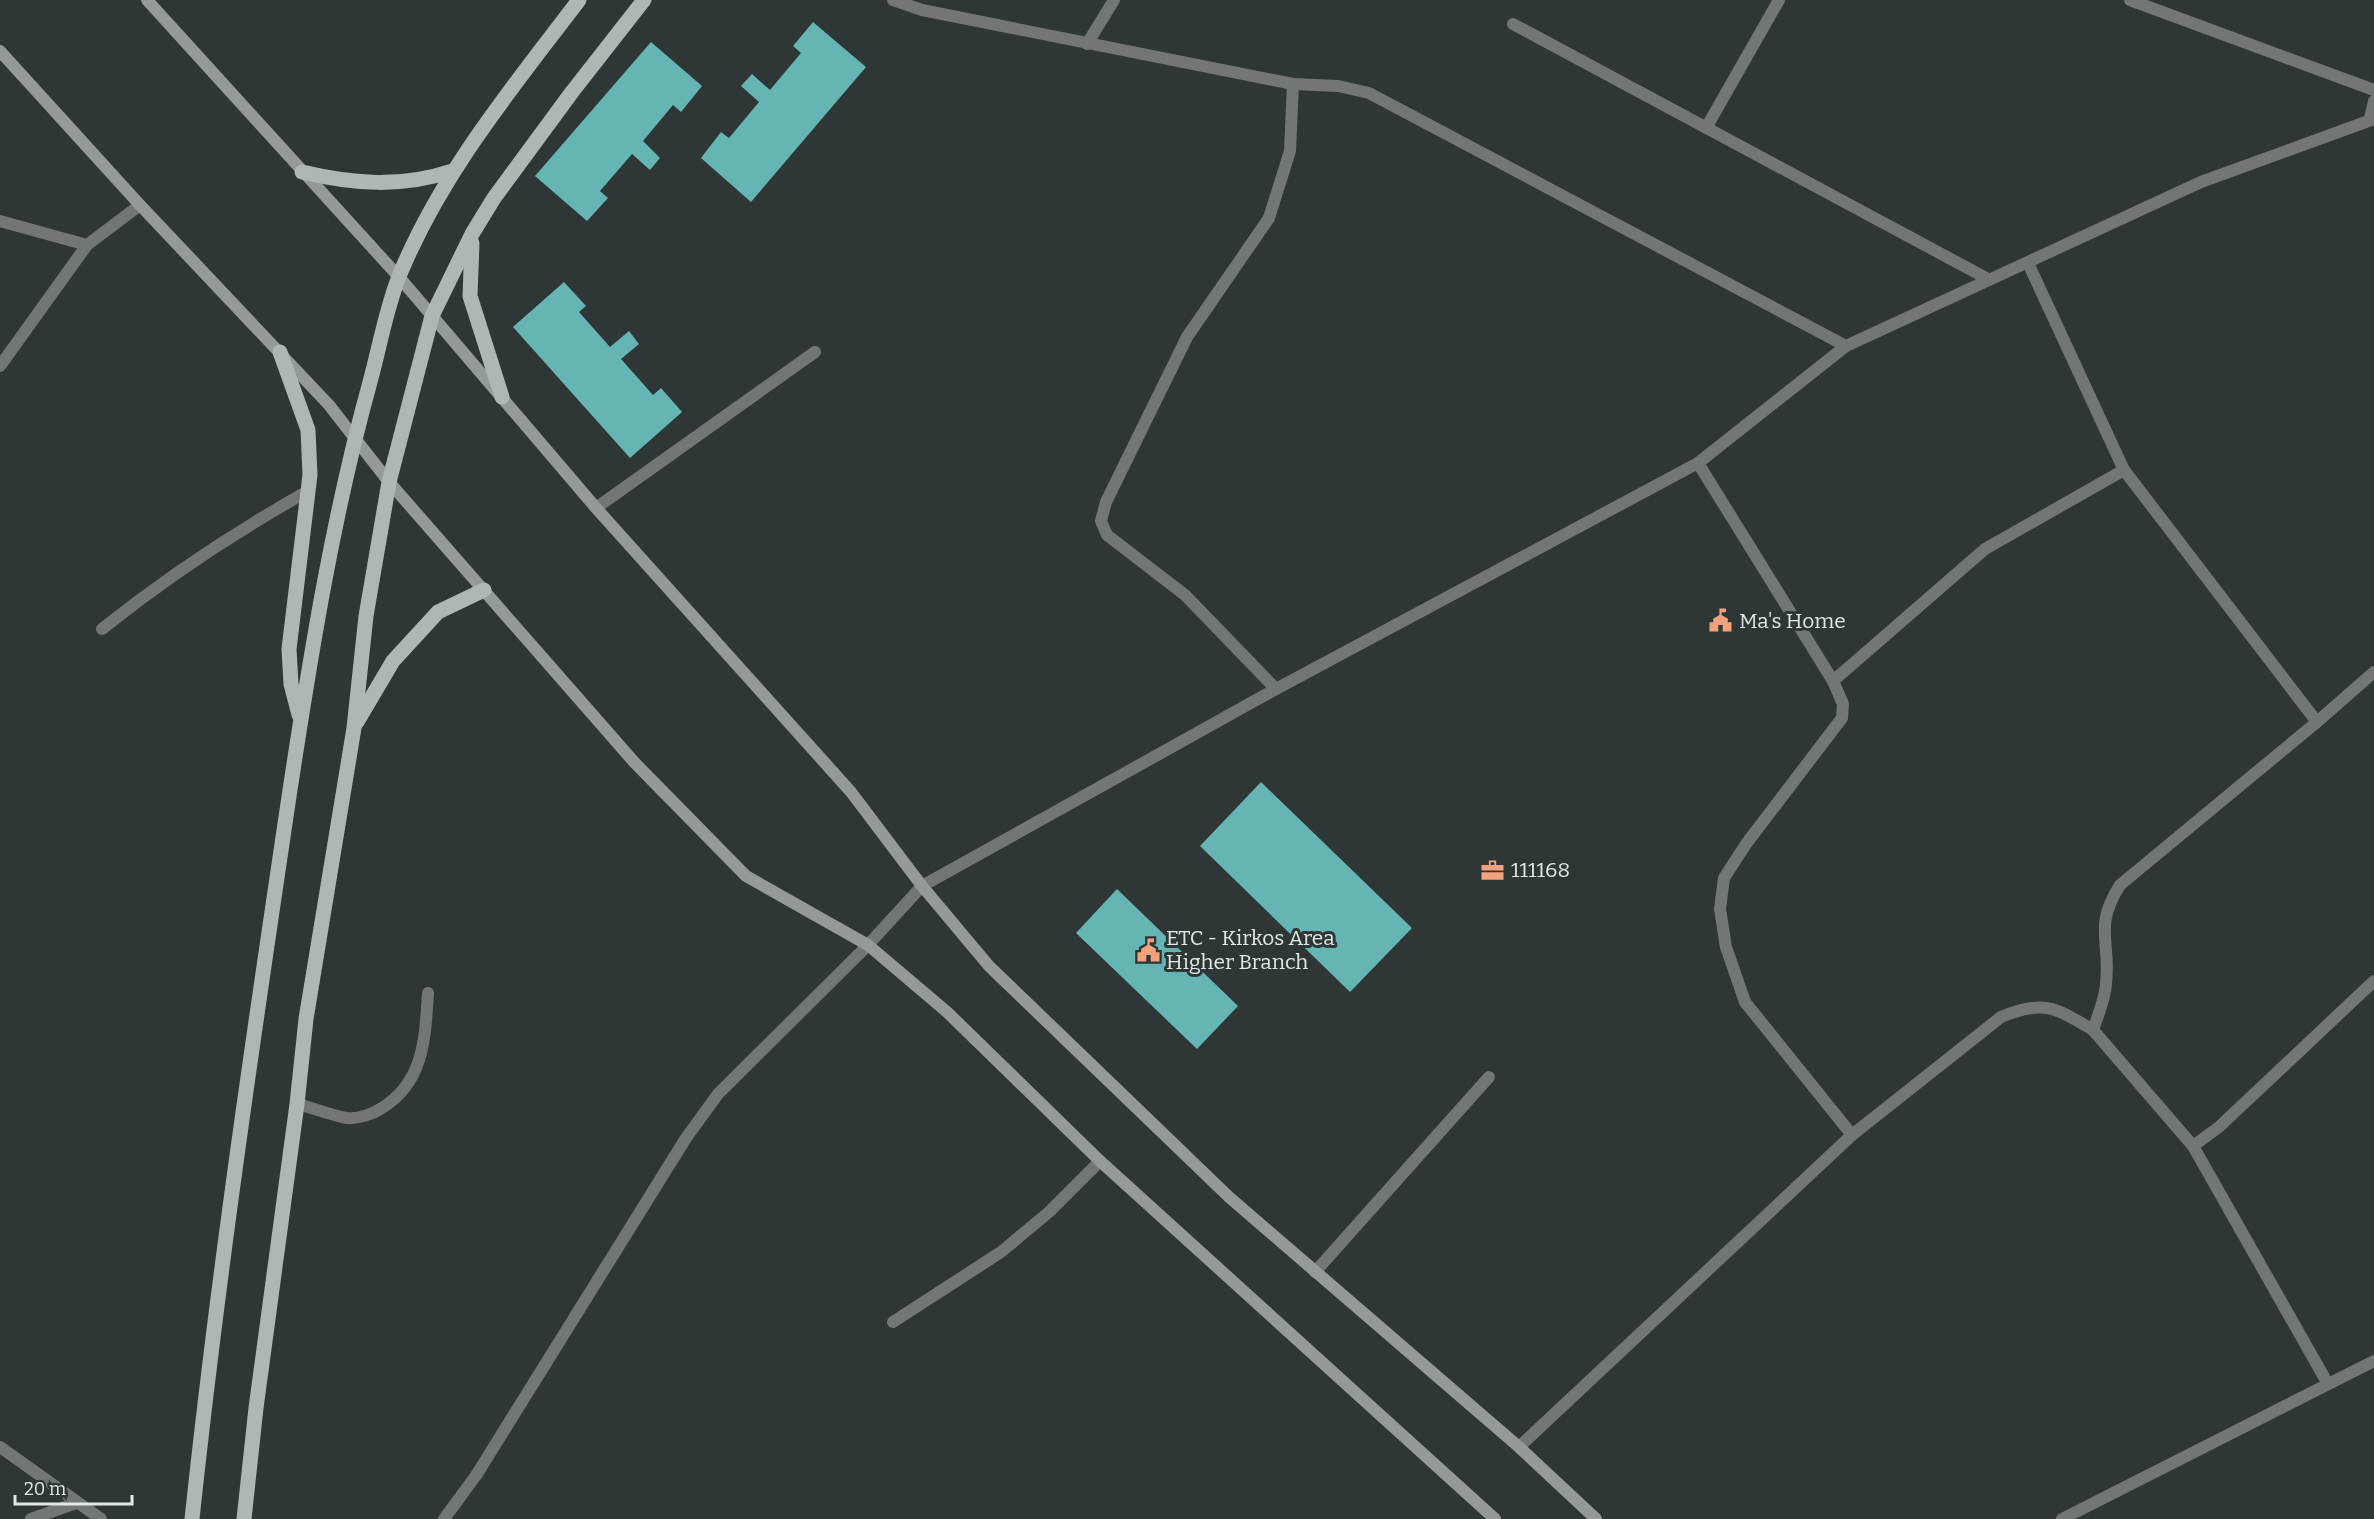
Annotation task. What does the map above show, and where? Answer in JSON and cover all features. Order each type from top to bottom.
[{"type":"main road","points":[[147,0],[399,277],[596,508],[851,792],[922,886],[989,966],[1229,1197],[1519,1448],[1596,1519]]},
{"type":"main road","points":[[192,1519],[205,1398],[257,1014],[301,720],[318,608],[355,437],[399,277],[431,207],[452,171],[579,0]]},
{"type":"main road","points":[[244,1519],[306,1019],[354,728],[366,616],[389,482],[432,316],[472,234],[494,198],[572,92],[644,0]]},
{"type":"main road","points":[[0,51],[140,205],[280,352],[355,437],[389,482],[634,762],[746,876],[868,945],[947,1012],[1100,1161],[1495,1519]]},
{"type":"main road","points":[[302,172],[356,183],[392,184],[430,178],[452,171]]},
{"type":"main road","points":[[472,234],[470,296],[502,398]]},
{"type":"main road","points":[[280,352],[308,430],[310,475],[288,649],[291,684],[301,720]]},
{"type":"main road","points":[[354,728],[393,661],[438,612],[484,590]]},
{"type":"street","points":[[893,0],[922,10],[1087,44],[1293,84],[1338,86],[1369,93],[1846,346]]},
{"type":"street","points":[[1087,44],[1114,0]]},
{"type":"street","points":[[1706,128],[1779,0]]},
{"type":"street","points":[[2130,0],[2374,90]]},
{"type":"street","points":[[1513,24],[1988,279]]},
{"type":"street","points":[[1276,689],[1185,595],[1107,535],[1101,521],[1106,502],[1187,337],[1269,218],[1290,151],[1293,84]]},
{"type":"street","points":[[444,1519],[477,1474],[686,1138],[718,1094],[868,945],[922,886],[1276,689],[1698,463],[1846,346],[2201,182],[2372,119],[2374,101]]},
{"type":"street","points":[[0,366],[87,245],[140,205]]},
{"type":"street","points":[[0,221],[87,245]]},
{"type":"street","points":[[2028,263],[2124,470],[2318,722]]},
{"type":"street","points":[[596,508],[815,351]]},
{"type":"street","points":[[1698,463],[1833,681],[1843,704],[1842,718],[1740,852],[1724,878],[1720,909],[1726,947],[1745,1002],[1852,1135]]},
{"type":"street","points":[[1833,681],[1985,549],[2124,470]]},
{"type":"street","points":[[102,629],[161,582],[249,525],[308,491]]},
{"type":"street","points":[[2093,1030],[2106,986],[2103,925],[2109,902],[2120,885],[2318,722],[2374,672]]},
{"type":"street","points":[[2193,1146],[2219,1127],[2374,981]]},
{"type":"street","points":[[297,1104],[349,1118],[375,1113],[400,1097],[415,1073],[422,1046],[428,993]]},
{"type":"street","points":[[1519,1448],[1852,1135],[2001,1017],[2026,1007],[2058,1009],[2093,1030],[2193,1146],[2328,1384]]},
{"type":"street","points":[[1315,1272],[1489,1077]]},
{"type":"street","points":[[893,1322],[1001,1252],[1049,1212],[1100,1161]]},
{"type":"street","points":[[2062,1519],[2374,1361]]},
{"type":"street","points":[[0,1447],[101,1519]]},
{"type":"street","points":[[31,1519],[76,1503]]},
{"type":"building","points":[[813,22],[866,67],[751,202],[701,158],[721,132],[729,138],[759,102],[741,86],[752,74],[770,90],[801,53],[793,46]]},
{"type":"building","points":[[651,42],[702,86],[681,112],[673,105],[643,141],[660,158],[650,170],[632,154],[600,191],[608,198],[587,221],[535,176]]},
{"type":"building","points":[[564,282],[586,306],[579,312],[610,347],[629,331],[639,344],[621,359],[653,395],[661,388],[682,412],[630,458],[513,327]]},
{"type":"building","points":[[1261,782],[1412,928],[1350,992],[1200,846]]},
{"type":"building","points":[[1117,889],[1238,1006],[1197,1049],[1076,933]]},
{"type":"place","name":"Ma's Home","points":[[1721,621]]},
{"type":"place","name":"111168","points":[[1493,870]]},
{"type":"place","name":"ETC - Kirkos Area Higher Branch","points":[[1148,950]]}]
